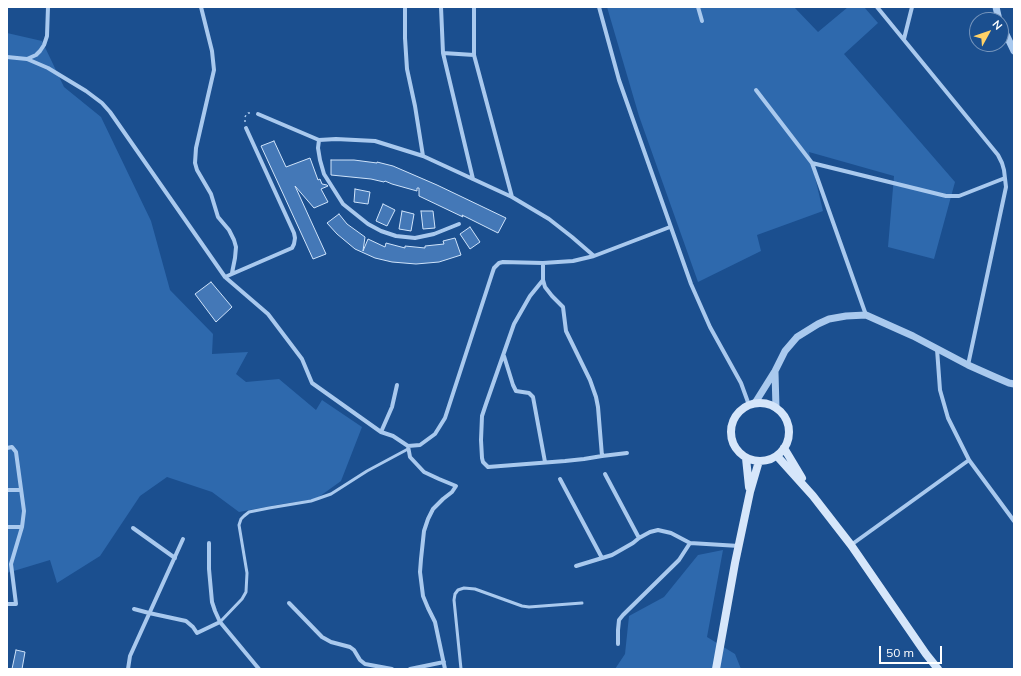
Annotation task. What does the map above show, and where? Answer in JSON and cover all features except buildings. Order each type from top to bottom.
[{"type":"main road","points":[[752,404],[766,404],[776,408],[787,422],[789,431],[788,440],[784,448],[777,456],[768,460],[759,462],[746,458],[734,447],[731,437],[731,427],[734,418],[740,410],[752,404]]},
{"type":"main road","points":[[784,448],[813,496]]},
{"type":"main road","points":[[777,456],[813,496],[851,545],[926,654],[938,669]]},
{"type":"main road","points":[[746,458],[750,492]]},
{"type":"main road","points":[[716,669],[750,492],[759,462]]},
{"type":"street","points":[[26,59],[36,55],[44,45],[47,36],[48,7]]},
{"type":"street","points":[[202,7],[212,51],[214,70],[196,148],[195,163],[197,170],[210,194],[218,217],[229,230],[234,240],[236,247],[232,273]]},
{"type":"street","points":[[405,7],[407,69],[423,156]]},
{"type":"street","points":[[441,7],[443,53],[474,178]]},
{"type":"street","points":[[474,7],[474,55],[512,197]]},
{"type":"street","points":[[599,7],[619,80],[690,284],[710,327],[752,404],[775,371],[785,351],[797,337],[829,319],[846,316],[866,315],[913,336],[968,365],[1014,384]]},
{"type":"street","points":[[698,7],[702,21]]},
{"type":"street","points":[[877,7],[998,155],[1006,178],[1006,187],[968,365]]},
{"type":"street","points":[[904,39],[912,7]]},
{"type":"street","points":[[1009,41],[1014,51]]},
{"type":"street","points":[[443,53],[474,55]]},
{"type":"street","points":[[7,57],[26,59],[48,68],[86,91],[102,103],[110,112],[225,277],[268,314],[302,359],[312,383],[381,432],[393,436],[408,447],[410,457],[424,472],[456,486],[452,492],[432,510],[430,514],[424,531],[420,572],[423,596],[435,622],[445,669]]},
{"type":"street","points":[[756,90],[812,163],[866,315]]},
{"type":"street","points":[[258,114],[319,140],[336,139],[375,141],[423,156],[474,178],[512,197],[549,219],[594,256]]},
{"type":"street","points":[[225,277],[292,248],[295,238],[246,128]]},
{"type":"street","points":[[319,140],[318,148],[324,174],[343,204],[368,224],[381,231],[396,236],[415,238],[434,234],[459,224]]},
{"type":"street","points":[[812,163],[946,196],[959,196],[1006,178]]},
{"type":"street","points":[[408,447],[420,445],[435,434],[444,418],[494,268],[499,263],[573,261],[594,256],[670,227]]},
{"type":"street","points":[[542,263],[545,287],[563,307],[566,331],[593,388],[598,407],[602,456]]},
{"type":"street","points":[[543,280],[530,296],[514,324],[482,416],[481,440],[483,462],[488,467],[584,459],[627,453]]},
{"type":"street","points":[[937,349],[940,390],[948,418],[969,460],[1014,521]]},
{"type":"street","points":[[504,355],[516,391],[529,393],[533,397],[545,462]]},
{"type":"street","points":[[775,371],[776,408]]},
{"type":"street","points":[[381,432],[392,407],[397,385]]},
{"type":"street","points":[[7,448],[12,447],[16,452],[24,511],[22,527],[9,564],[16,604],[7,604]]},
{"type":"street","points":[[851,545],[969,460]]},
{"type":"street","points":[[605,474],[639,538]]},
{"type":"street","points":[[560,479],[602,558]]},
{"type":"street","points":[[7,490],[21,490]]},
{"type":"street","points":[[7,527],[22,527]]},
{"type":"street","points":[[133,528],[175,558]]},
{"type":"street","points":[[576,566],[616,553],[639,538],[650,532],[658,530],[670,533],[690,544],[739,546]]},
{"type":"street","points":[[128,669],[130,656],[183,539]]},
{"type":"street","points":[[209,543],[209,569],[212,602],[215,611],[220,622],[259,669]]},
{"type":"street","points":[[618,644],[619,620],[679,560],[690,544]]},
{"type":"street","points":[[289,603],[322,637],[330,642],[350,647],[365,664],[392,669]]},
{"type":"street","points":[[134,609],[186,621],[197,633],[220,622]]},
{"type":"street","points":[[410,669],[444,662]]},
{"type":"lane","points":[[220,622],[242,599],[246,592],[247,573],[239,525],[244,516],[249,512],[311,501],[331,494],[408,447]]},
{"type":"lane","points":[[461,669],[454,600],[458,590],[464,588],[475,589],[522,606],[529,607],[582,603]]},
{"type":"path","points":[[246,128],[244,120],[246,115],[254,112],[258,114]]},
{"type":"shaded area","points":[[607,7],[794,7],[818,32],[848,7],[864,7],[878,23],[844,54],[955,182],[934,259],[888,247],[894,176],[809,152],[823,211],[757,235],[761,251],[698,282],[639,116]]},
{"type":"shaded area","points":[[7,33],[42,41],[64,87],[101,117],[151,221],[170,290],[213,334],[212,354],[248,352],[236,374],[246,382],[279,379],[316,410],[322,400],[362,427],[341,481],[316,499],[239,512],[212,492],[167,477],[140,496],[100,556],[57,583],[50,560],[7,573]]},
{"type":"shaded area","points":[[723,550],[707,637],[735,654],[741,669],[615,669],[625,654],[629,616],[664,597],[698,555]]}]
